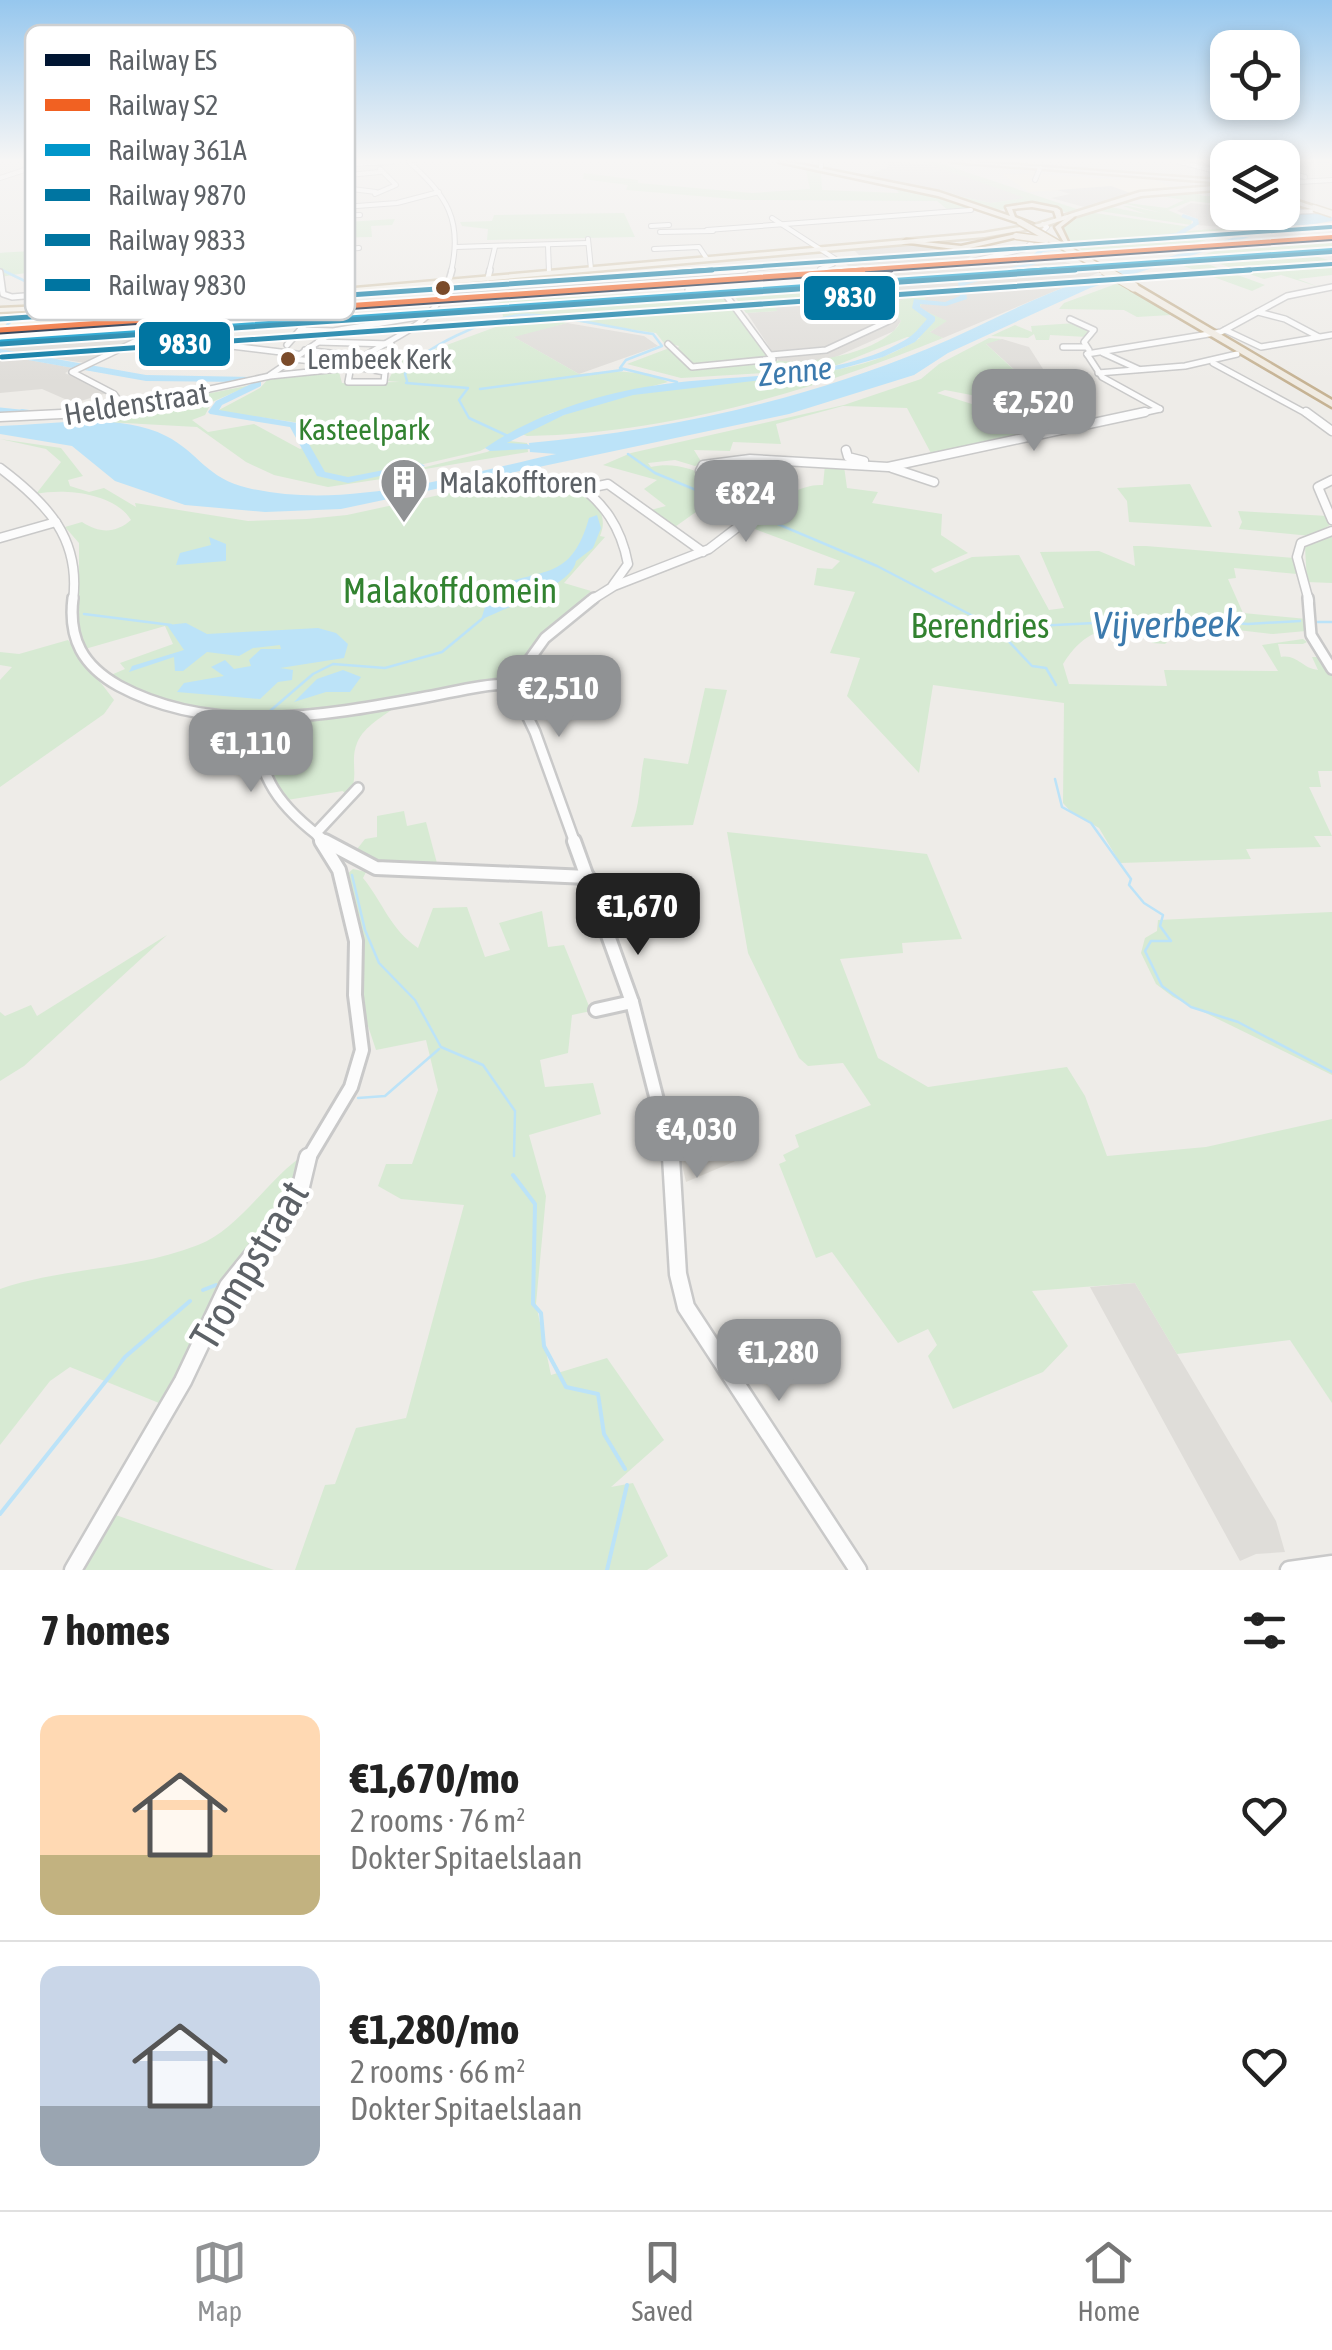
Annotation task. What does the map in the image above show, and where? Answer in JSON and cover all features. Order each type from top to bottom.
[{"type":"highway","points":[[1048,235],[1332,401]]},
{"type":"highway","points":[[1065,235],[1070,247]]},
{"type":"highway","points":[[906,242],[969,247],[1016,236],[1070,247]]},
{"type":"highway","points":[[931,240],[943,246]]},
{"type":"main road","points":[[355,289],[438,282],[445,292],[488,278],[964,235]]},
{"type":"main road","points":[[0,310],[25,309]]},
{"type":"street","points":[[348,366],[392,344],[431,314],[445,292],[458,235]]},
{"type":"street","points":[[661,236],[667,235]]},
{"type":"street","points":[[800,235],[848,268]]},
{"type":"street","points":[[972,261],[1025,248],[1038,235]]},
{"type":"street","points":[[661,236],[674,237]]},
{"type":"street","points":[[456,248],[588,241],[590,269]]},
{"type":"street","points":[[548,246],[549,273]]},
{"type":"street","points":[[654,249],[699,246],[706,259]]},
{"type":"street","points":[[488,278],[494,247]]},
{"type":"street","points":[[355,248],[359,248]]},
{"type":"street","points":[[445,292],[687,276],[837,260]]},
{"type":"street","points":[[688,290],[822,282],[825,275],[821,268],[837,260]]},
{"type":"street","points":[[0,272],[4,295],[25,297]]},
{"type":"street","points":[[668,344],[692,367],[770,362],[771,354],[722,290],[725,287]]},
{"type":"street","points":[[1102,353],[1218,332],[1287,296],[1332,287]]},
{"type":"street","points":[[300,330],[333,330],[464,310]]},
{"type":"street","points":[[1258,312],[1285,319],[1320,337]]},
{"type":"street","points":[[771,354],[826,350],[893,319]]},
{"type":"street","points":[[888,467],[1160,409],[1098,372],[1084,342],[1094,330],[1070,319]]},
{"type":"street","points":[[0,336],[217,320]]},
{"type":"street","points":[[287,344],[309,320]]},
{"type":"street","points":[[126,409],[114,394],[72,373],[156,331],[153,324]]},
{"type":"street","points":[[270,376],[333,330]]},
{"type":"street","points":[[1218,332],[1263,347],[1332,336]]},
{"type":"street","points":[[147,336],[278,349],[392,344]]},
{"type":"street","points":[[1064,347],[1102,353],[1139,369]]},
{"type":"street","points":[[304,349],[363,357]]},
{"type":"street","points":[[304,349],[348,366],[386,372],[384,382],[348,382],[348,366]]},
{"type":"street","points":[[1098,372],[1162,371],[1212,363],[1237,354]]},
{"type":"street","points":[[1212,363],[1298,407],[1332,430]]},
{"type":"street","name":"Heldenstraat","points":[[0,417],[78,416],[126,409],[270,376],[348,366]]},
{"type":"street","points":[[846,450],[848,457],[871,466]]},
{"type":"street","points":[[0,468],[56,522],[76,556],[70,618],[76,645],[89,664],[116,685],[157,703],[250,718],[331,714],[514,687],[545,638],[614,586],[703,552],[761,506],[700,471],[701,465],[750,459],[888,467],[934,482]]},
{"type":"street","points":[[0,480],[12,478]]},
{"type":"street","points":[[1332,480],[1321,482],[1318,490],[1332,520]]},
{"type":"street","points":[[573,481],[612,517],[626,549],[628,566],[614,586]]},
{"type":"street","points":[[584,488],[608,484],[630,496],[642,514],[703,552]]},
{"type":"street","points":[[593,496],[601,486]]},
{"type":"street","points":[[0,538],[56,522]]},
{"type":"street","points":[[1332,531],[1301,543],[1296,554],[1312,613],[1310,635],[1332,670]]},
{"type":"street","points":[[514,687],[632,1002],[647,1072],[671,1149],[678,1274],[686,1307],[858,1570]]},
{"type":"street","points":[[250,718],[265,781],[281,803],[359,862],[395,870],[588,876]]},
{"type":"street","points":[[316,833],[358,788]]},
{"type":"street","name":"Trompstraat","points":[[73,1570],[183,1380],[228,1286],[298,1199],[308,1175],[308,1152],[352,1087],[362,1050],[355,995],[356,941],[340,870],[316,833]]},
{"type":"street","points":[[340,870],[359,862]]},
{"type":"street","points":[[596,1010],[632,1002]]},
{"type":"street","points":[[1289,1570],[1332,1564]]},
{"type":"shaded area","points":[[912,244],[971,256],[962,262],[850,268],[842,260],[862,258],[853,249]]},
{"type":"shaded area","points":[[1065,262],[1100,272],[943,338],[929,333],[945,321],[919,308],[925,298],[916,295],[888,305],[901,321],[894,331],[829,360],[781,365],[747,313],[776,311],[774,307],[801,304],[827,295],[811,294],[801,287],[839,283],[834,277]]},
{"type":"shaded area","points":[[10,312],[4,321],[8,325],[22,312],[25,320],[93,320],[0,326],[0,313]]},
{"type":"shaded area","points":[[567,323],[644,336],[658,346],[579,374],[512,336]]},
{"type":"shaded area","points":[[153,328],[150,333],[85,363],[0,350],[0,337]]},
{"type":"shaded area","points":[[1002,339],[1029,347],[1045,372],[1018,373],[985,343]]},
{"type":"shaded area","points":[[0,355],[74,368],[65,373],[107,393],[74,403],[42,389],[0,393]]},
{"type":"shaded area","points":[[745,1121],[757,1152],[686,1182],[677,1143]]},
{"type":"shaded area","points":[[1135,1283],[1276,1521],[1285,1552],[1256,1554],[1240,1561],[1090,1287]]},
{"type":"green space","points":[[487,235],[635,237],[487,240]]},
{"type":"green space","points":[[1067,235],[1160,235],[1111,245],[1163,235],[1224,235],[1195,243],[1165,244],[1182,247],[1087,254],[1079,248],[1092,245],[1074,245]]},
{"type":"green space","points":[[1332,240],[1332,250],[1293,250],[1332,261],[1332,275],[1298,279],[1319,287],[1281,275],[1264,279],[1209,260],[1202,262],[1265,285],[1252,291],[1178,264],[1220,249]]},
{"type":"green space","points":[[25,251],[25,273],[0,277],[0,253]]},
{"type":"green space","points":[[1121,282],[1198,329],[1171,315],[1137,317],[1124,310],[1059,309],[1064,303]]},
{"type":"green space","points":[[795,284],[811,294],[827,295],[775,307],[777,311],[746,313],[729,288]]},
{"type":"green space","name":"Kasteelpark","points":[[718,289],[771,359],[784,361],[841,355],[878,342],[901,321],[887,305],[916,295],[926,298],[919,308],[947,321],[930,332],[943,338],[791,392],[633,427],[527,436],[522,434],[582,408],[625,395],[690,383],[837,370],[866,363],[920,338],[907,337],[837,365],[681,378],[627,364],[672,347],[676,352],[679,346],[664,343],[656,333],[537,316],[567,323],[514,337],[579,374],[650,374],[668,382],[551,413],[480,451],[402,469],[388,478],[328,487],[274,475],[246,462],[197,427],[88,421],[91,417],[251,385],[212,402],[205,415],[192,420],[208,432],[254,424],[300,449],[312,444],[300,423],[217,411],[260,388],[269,378],[339,372],[342,383],[400,382],[388,381],[392,373],[384,370],[395,362],[384,359],[395,353],[414,357],[528,315],[503,319],[502,305],[486,308],[503,301]]},
{"type":"green space","points":[[1076,323],[1093,332],[1087,337],[1050,335],[1049,340],[1036,340],[1034,334],[1028,338],[991,336],[1015,325],[1032,332],[1031,326]]},
{"type":"green space","points":[[989,338],[1002,339],[986,344],[1012,368],[1044,386],[1020,381],[1032,387],[1034,398],[1008,402],[945,390],[937,393],[975,405],[1003,407],[1027,436],[933,457],[907,408],[843,406],[776,424],[781,444],[733,442],[730,451],[694,450],[702,463],[695,466],[675,460],[648,463],[651,467],[679,466],[692,470],[756,504],[744,520],[703,507],[672,529],[643,512],[666,506],[644,489],[657,480],[603,465],[631,453],[844,405],[921,379],[939,364]]},
{"type":"green space","name":"Malakoffdomein","points":[[0,439],[61,448],[83,476],[68,480],[70,486],[89,492],[104,488],[136,507],[135,503],[248,521],[347,515],[532,475],[557,480],[583,492],[600,511],[600,536],[605,537],[564,583],[591,591],[531,652],[491,682],[297,712],[201,708],[155,696],[111,675],[125,669],[120,663],[173,644],[165,626],[85,649],[79,636],[79,543],[65,527],[82,522],[107,530],[131,520],[101,498],[60,492],[36,494],[61,462],[46,449]]},
{"type":"green space","points":[[510,441],[527,443],[528,452],[401,473],[487,452]]},
{"type":"green space","name":"Berendries","points":[[825,465],[844,466],[847,488],[878,492],[872,503],[942,514],[941,535],[968,553],[931,569],[935,573],[972,557],[1019,555],[1049,610],[1064,608],[1040,552],[1099,551],[1135,566],[1133,546],[1294,558],[1297,574],[1234,568],[1236,578],[1228,579],[1243,613],[1307,619],[1306,631],[1273,634],[1220,628],[1212,639],[1174,635],[1165,644],[1152,643],[1148,629],[1109,629],[1089,636],[1063,664],[1069,684],[1167,686],[1164,670],[1278,671],[1262,645],[1303,639],[1307,642],[1278,644],[1281,657],[1318,670],[1312,657],[1320,657],[1332,673],[1332,771],[1318,771],[1321,787],[1309,787],[1332,836],[1314,836],[1321,847],[1246,849],[1251,859],[1120,863],[1099,828],[1063,803],[1064,703],[933,685],[919,773],[847,696],[860,658],[830,653],[855,592],[814,585],[817,568],[832,569],[840,561],[747,526],[792,493],[823,485]]},
{"type":"green space","points":[[1190,484],[1212,527],[1129,522],[1127,501],[1117,488]]},
{"type":"green space","points":[[1238,511],[1328,516],[1330,525],[1311,536],[1239,529],[1242,522]]},
{"type":"green space","points":[[1332,536],[1332,583],[1307,582],[1305,547]]},
{"type":"green space","points":[[68,640],[114,700],[104,714],[0,787],[0,680],[12,667],[0,665],[0,652],[19,654]]},
{"type":"green space","points":[[705,688],[727,690],[693,825],[631,827],[644,758],[688,764]]},
{"type":"green space","points":[[398,705],[360,737],[355,750],[353,784],[347,797],[343,791],[287,800],[275,783],[256,724]]},
{"type":"green space","points":[[404,811],[407,826],[426,822],[438,867],[378,865],[354,853],[365,839],[377,837],[377,816]]},
{"type":"green space","points":[[727,832],[927,854],[962,939],[902,943],[903,953],[840,959],[878,1058],[928,1087],[1067,1067],[1085,1096],[1107,1156],[1206,1147],[1332,1119],[1332,1403],[1290,1340],[1177,1354],[1135,1283],[1032,1291],[1068,1346],[1043,1372],[953,1409],[928,1356],[937,1345],[928,1329],[898,1343],[832,1252],[816,1258],[779,1164],[786,1161],[783,1155],[799,1147],[795,1135],[871,1105],[843,1063],[808,1066],[799,1058],[748,953]]},
{"type":"green space","points":[[353,869],[366,872],[363,878],[394,924],[418,948],[433,908],[467,907],[485,957],[510,950],[499,923],[542,911],[548,947],[564,945],[591,1011],[572,1015],[568,1053],[540,1060],[545,1087],[593,1083],[601,1114],[529,1135],[546,1196],[536,1304],[551,1375],[607,1358],[664,1440],[611,1487],[633,1483],[668,1556],[647,1570],[295,1570],[325,1485],[335,1484],[356,1428],[406,1418],[464,1205],[401,1199],[378,1186],[386,1164],[412,1164],[438,1090],[426,1040],[376,1050],[363,1011],[346,875]]},
{"type":"green space","points":[[1332,912],[1332,1075],[1173,997],[1156,984],[1141,953],[1145,938],[1157,931],[1158,920]]},
{"type":"green space","points":[[167,935],[24,1066],[0,1081],[0,1012],[5,1016],[31,1005],[37,1016]]},
{"type":"green space","points":[[298,1159],[301,1175],[295,1195],[237,1263],[159,1403],[70,1367],[50,1381],[0,1445],[0,1289],[49,1276],[150,1259],[198,1245],[238,1218]]},
{"type":"green space","points":[[110,1513],[274,1570],[79,1570]]},
{"type":"water","points":[[1240,235],[1255,235],[1090,288],[948,353],[914,375],[789,414],[341,509],[265,512],[185,505],[115,481],[72,446],[0,434],[0,426],[128,424],[166,436],[212,472],[248,488],[324,495],[402,488],[556,454],[530,452],[529,443],[681,422],[831,384],[927,349],[1060,289]]},
{"type":"water","points":[[597,515],[601,528],[593,548],[576,561],[563,579],[481,620],[490,590],[563,564],[573,554],[589,518]]},
{"type":"water","points":[[209,537],[226,544],[226,561],[176,565],[180,553],[211,545]]},
{"type":"water","points":[[186,623],[207,634],[318,628],[336,633],[348,644],[344,658],[280,668],[293,670],[292,680],[278,682],[260,699],[177,692],[184,683],[224,676],[211,667],[225,660],[234,669],[251,666],[249,660],[261,649],[281,649],[280,645],[253,648],[239,656],[207,652],[183,671],[175,671],[174,657],[129,672],[132,666],[184,650],[167,625]]},
{"type":"water","points":[[343,670],[361,677],[350,692],[326,692],[294,702],[317,679]]},
{"type":"waterway","name":"Zenne","points":[[1032,258],[1041,250],[1176,235]]},
{"type":"waterway","name":"Zenne","points":[[490,448],[561,413],[633,392],[796,373],[880,355],[912,340],[932,319],[916,308],[917,301],[946,304],[964,297],[961,284],[1034,263]]},
{"type":"waterway","points":[[0,269],[25,281]]},
{"type":"waterway","points":[[7,325],[22,311]]},
{"type":"waterway","points":[[407,381],[405,374],[413,364],[440,344],[508,317],[535,315],[653,334],[662,346],[626,360],[620,368],[677,382]]},
{"type":"waterway","name":"Zenne","points":[[0,352],[146,378],[250,379],[258,384],[219,403],[213,412],[294,425],[321,474],[348,480],[420,466]]},
{"type":"waterway","points":[[480,389],[622,370]]},
{"type":"waterway","points":[[406,383],[468,388],[459,400],[469,418],[510,437]]},
{"type":"waterway","points":[[0,410],[29,413],[22,412]]},
{"type":"waterway","name":"Zenne","points":[[496,446],[527,447]]},
{"type":"waterway","name":"Vijverbeek","points":[[628,454],[655,473],[749,512]]},
{"type":"waterway","points":[[552,478],[568,487]]},
{"type":"waterway","name":"Vijverbeek","points":[[759,516],[877,566],[996,628],[1173,619],[1248,624],[1300,621]]},
{"type":"waterway","points":[[84,614],[171,625]]},
{"type":"waterway","points":[[270,711],[313,674],[333,664],[385,668],[442,652],[483,618]]},
{"type":"waterway","name":"Vijverbeek","points":[[1316,622],[1332,622]]},
{"type":"waterway","points":[[998,630],[1032,666],[1046,668],[1056,685]]},
{"type":"waterway","points":[[1055,779],[1062,807],[1091,823],[1131,879],[1129,885],[1144,903],[1163,915],[1160,926],[1171,941],[1151,941],[1145,951],[1162,986],[1191,1007],[1238,1022],[1332,1072]]},
{"type":"waterway","points":[[352,875],[365,930],[379,963],[415,1000],[441,1047],[483,1065],[515,1111],[514,1156]]},
{"type":"waterway","points":[[358,1098],[385,1096],[439,1049]]},
{"type":"waterway","points":[[513,1175],[535,1204],[533,1304],[541,1313],[544,1346],[566,1387],[598,1394],[604,1434],[625,1469]]},
{"type":"waterway","points":[[203,1290],[216,1285]]},
{"type":"waterway","points":[[0,1514],[125,1357],[190,1301]]},
{"type":"waterway","points":[[607,1570],[627,1485]]},
{"type":"railway","points":[[1020,263],[1113,255]]},
{"type":"rail line","name":"9833","points":[[355,294],[1211,235]]},
{"type":"rail line","name":"S2","points":[[355,305],[1332,237]]},
{"type":"rail line","name":"ES","points":[[355,307],[1332,239]]},
{"type":"rail line","name":"361A","points":[[355,318],[1332,250]]},
{"type":"rail line","name":"9870","points":[[355,320],[1332,252]]},
{"type":"rail line","name":"9830","points":[[2,357],[1332,264]]},
{"type":"rail line","name":"9833","points":[[0,319],[25,317]]},
{"type":"rail line","name":"S2","points":[[0,330],[143,320]]},
{"type":"rail line","name":"ES","points":[[0,332],[172,320]]},
{"type":"rail line","name":"361A","points":[[1,342],[319,320]]},
{"type":"rail line","name":"9870","points":[[1,344],[348,320]]},
{"type":"place","name":"Lembeek Kerk","points":[[288,359]]},
{"type":"place","name":"Malakofftoren","points":[[404,524]]}]
